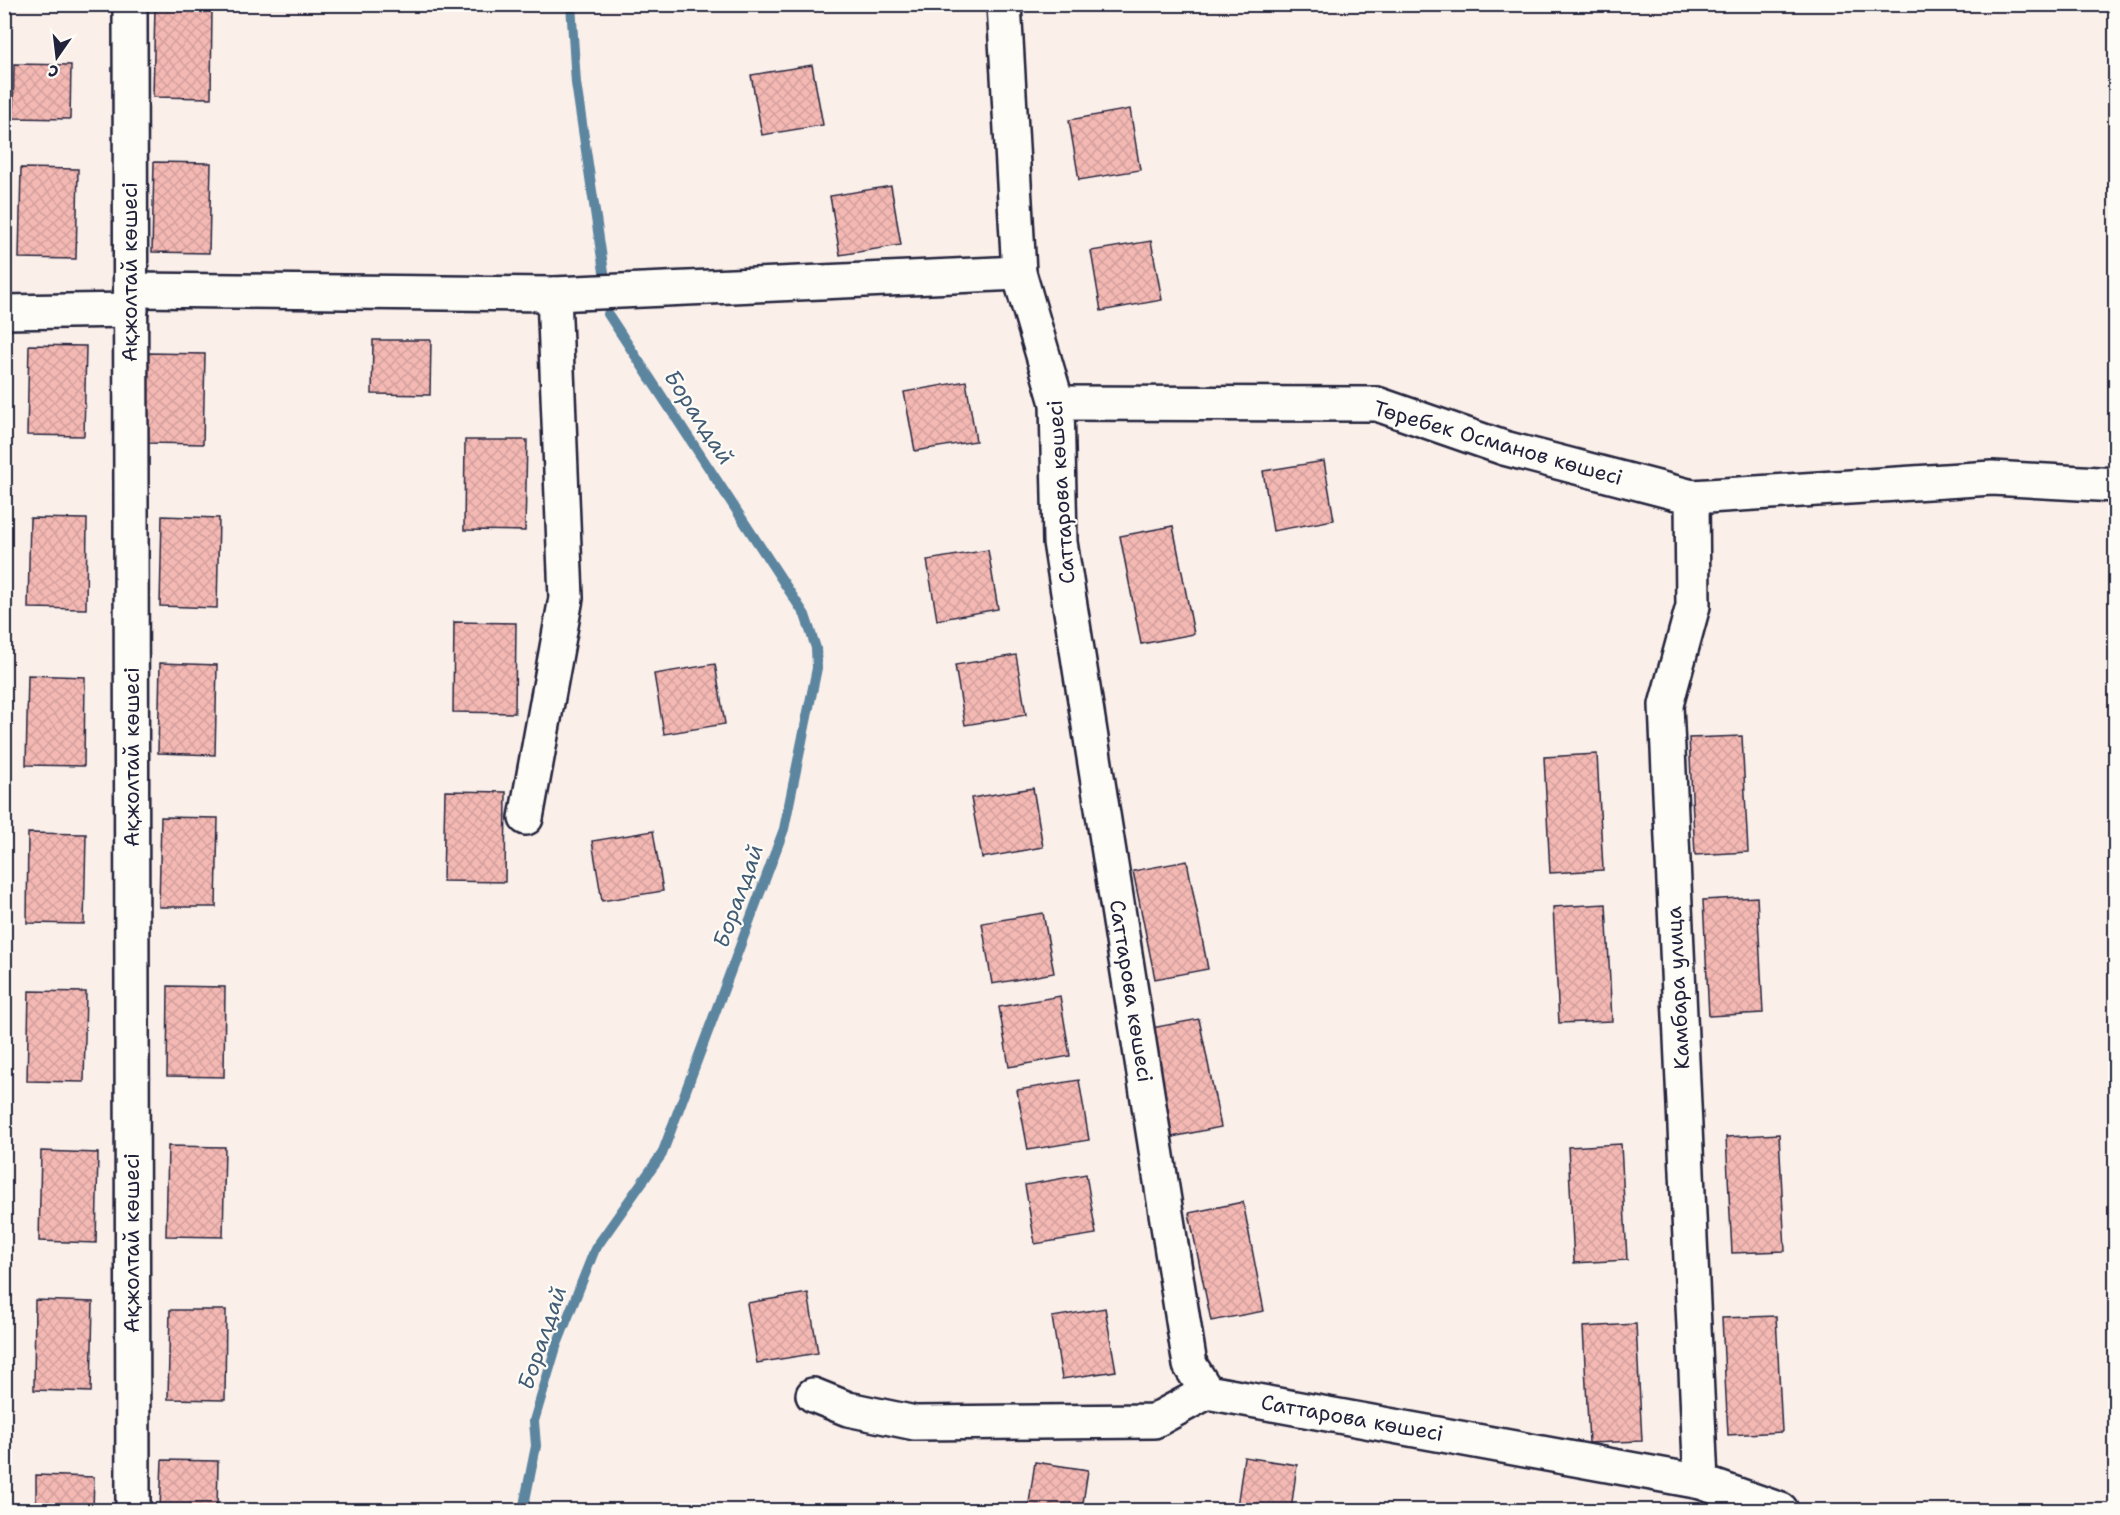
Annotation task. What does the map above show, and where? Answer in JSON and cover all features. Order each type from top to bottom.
[{"type":"street","name":"Ақжолтай көшесі","points":[[130,4],[133,1510]]},
{"type":"street","name":"Саттарова көшесі","points":[[1004,4],[1019,273],[1057,404],[1060,542],[1190,1365],[1207,1392],[1701,1482],[1781,1510]]},
{"type":"street","points":[[4,312],[131,300],[554,294],[1019,273]]},
{"type":"street","points":[[526,818],[566,598],[554,294]]},
{"type":"street","name":"Төребек Османов көшесі","points":[[1057,404],[1377,404],[1503,448],[1692,497],[1992,478],[2115,484]]},
{"type":"street","name":"Камбара улица","points":[[1692,497],[1693,606],[1666,705],[1701,1482]]},
{"type":"street","points":[[813,1395],[848,1409],[915,1423],[1155,1421],[1207,1392]]},
{"type":"building","points":[[155,7],[212,8],[211,98],[153,97]]},
{"type":"building","points":[[14,64],[71,65],[70,119],[13,118]]},
{"type":"building","points":[[812,65],[823,125],[762,135],[751,75]]},
{"type":"building","points":[[1130,109],[1140,170],[1079,180],[1069,120]]},
{"type":"building","points":[[154,162],[211,163],[209,253],[152,252]]},
{"type":"building","points":[[21,168],[78,169],[76,259],[19,258]]},
{"type":"building","points":[[891,186],[901,245],[840,255],[830,196]]},
{"type":"building","points":[[1151,241],[1162,300],[1101,311],[1091,251]]},
{"type":"building","points":[[373,340],[431,340],[430,395],[372,394]]},
{"type":"building","points":[[29,345],[86,346],[84,436],[27,435]]},
{"type":"building","points":[[148,353],[205,354],[203,444],[146,443]]},
{"type":"building","points":[[966,381],[976,441],[915,451],[904,392]]},
{"type":"building","points":[[465,440],[527,440],[525,531],[464,530]]},
{"type":"building","points":[[1324,461],[1334,520],[1273,531],[1263,471]]},
{"type":"building","points":[[162,516],[219,518],[217,608],[160,606]]},
{"type":"building","points":[[30,518],[87,519],[86,609],[28,608]]},
{"type":"building","points":[[1173,526],[1194,634],[1141,644],[1120,536]]},
{"type":"building","points":[[988,550],[998,609],[937,620],[927,560]]},
{"type":"building","points":[[454,622],[516,623],[515,713],[453,712]]},
{"type":"building","points":[[1016,655],[1026,715],[965,725],[955,665]]},
{"type":"building","points":[[160,663],[217,665],[215,755],[158,753]]},
{"type":"building","points":[[715,664],[725,724],[664,734],[654,674]]},
{"type":"building","points":[[28,675],[85,677],[84,766],[26,765]]},
{"type":"building","points":[[1742,736],[1748,852],[1695,855],[1689,738]]},
{"type":"building","points":[[1597,754],[1603,870],[1550,873],[1544,757]]},
{"type":"building","points":[[1033,788],[1043,847],[982,858],[971,798]]},
{"type":"building","points":[[445,791],[506,792],[505,882],[443,881]]},
{"type":"building","points":[[161,817],[218,818],[216,907],[159,907]]},
{"type":"building","points":[[653,831],[663,891],[602,901],[592,841]]},
{"type":"building","points":[[28,833],[86,834],[84,924],[27,923]]},
{"type":"building","points":[[1187,861],[1208,969],[1155,979],[1133,871]]},
{"type":"building","points":[[1757,897],[1763,1013],[1709,1016],[1703,900]]},
{"type":"building","points":[[1606,904],[1612,1021],[1559,1023],[1553,907]]},
{"type":"building","points":[[1043,913],[1054,973],[992,984],[982,923]]},
{"type":"building","points":[[168,986],[225,987],[224,1077],[167,1076]]},
{"type":"building","points":[[29,991],[86,992],[84,1082],[27,1081]]},
{"type":"building","points":[[1060,996],[1070,1056],[1009,1067],[999,1007]]},
{"type":"building","points":[[1199,1019],[1221,1127],[1167,1138],[1146,1029]]},
{"type":"building","points":[[1079,1080],[1089,1140],[1028,1150],[1017,1090]]},
{"type":"building","points":[[1779,1134],[1785,1251],[1732,1253],[1726,1137]]},
{"type":"building","points":[[1621,1144],[1627,1260],[1574,1263],[1568,1147]]},
{"type":"building","points":[[168,1146],[225,1147],[223,1237],[166,1236]]},
{"type":"building","points":[[41,1151],[98,1153],[96,1243],[39,1241]]},
{"type":"building","points":[[1086,1174],[1096,1234],[1035,1244],[1025,1185]]},
{"type":"building","points":[[1243,1202],[1264,1311],[1211,1321],[1189,1213]]},
{"type":"building","points":[[808,1293],[818,1353],[757,1363],[747,1303]]},
{"type":"building","points":[[35,1300],[93,1302],[91,1392],[34,1390]]},
{"type":"building","points":[[1105,1308],[1116,1371],[1062,1379],[1052,1317]]},
{"type":"building","points":[[170,1310],[226,1310],[225,1400],[168,1399]]},
{"type":"building","points":[[1776,1316],[1782,1432],[1728,1435],[1722,1318]]},
{"type":"building","points":[[1636,1324],[1642,1441],[1589,1443],[1583,1327]]},
{"type":"building","points":[[1244,1457],[1297,1465],[1291,1510],[1237,1507]]},
{"type":"building","points":[[162,1460],[218,1461],[217,1510],[160,1510]]},
{"type":"building","points":[[1035,1462],[1088,1470],[1082,1510],[1028,1510]]},
{"type":"building","points":[[36,1475],[94,1477],[93,1510],[36,1510]]},
{"type":"waterway","name":"Боралдай","points":[[571,4],[576,83],[604,272]]},
{"type":"waterway","name":"Боралдай","points":[[523,1510],[536,1446],[534,1421],[556,1347],[595,1249],[662,1154],[784,829],[817,668],[816,648],[805,615],[608,314]]}]
